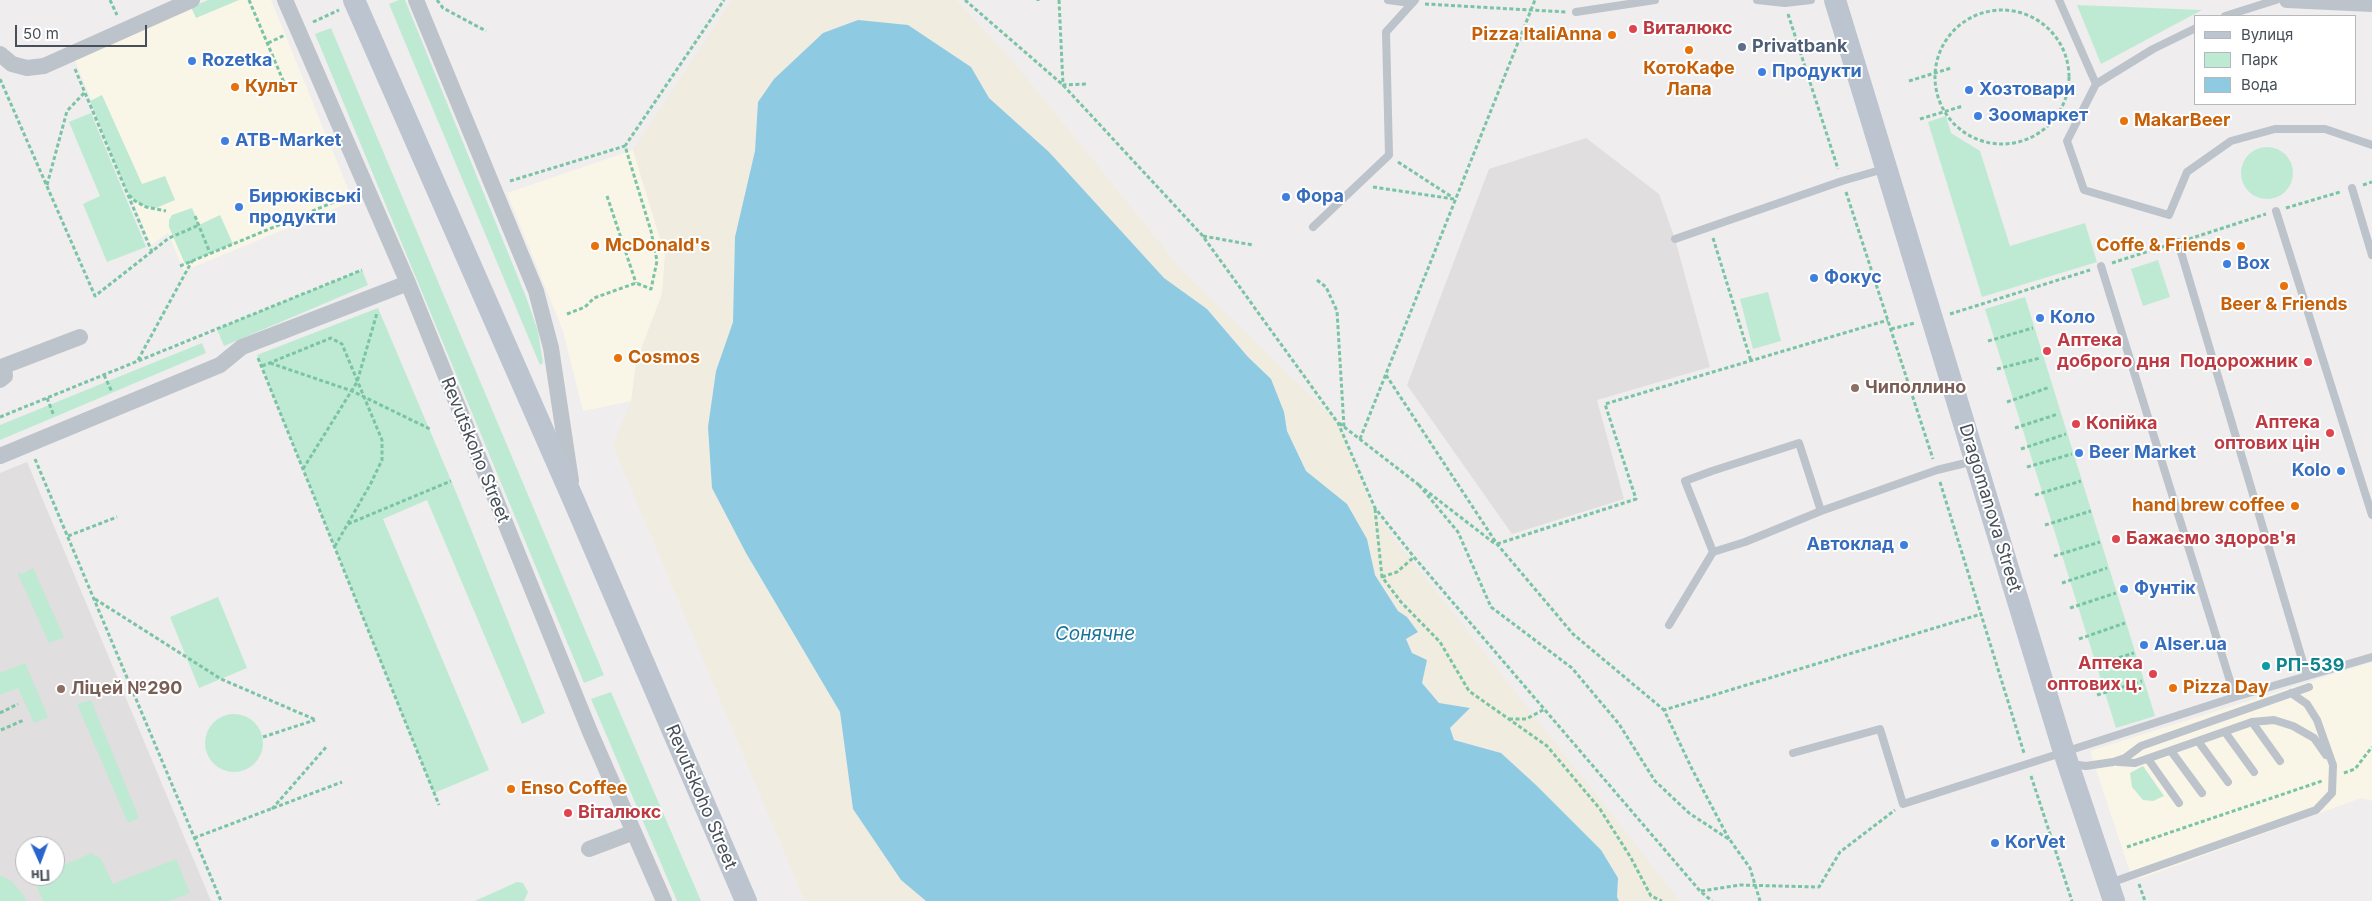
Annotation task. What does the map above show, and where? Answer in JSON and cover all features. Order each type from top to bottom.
[{"type":"street","points":[[0,53],[12,64],[27,68],[44,66],[192,0]]},
{"type":"street","name":"Revutskoho Street","points":[[285,0],[408,283],[590,732],[664,901]]},
{"type":"street","name":"Revutskoho Street","points":[[354,0],[574,501],[746,901]]},
{"type":"street","name":"Revutskoho Street","points":[[416,0],[536,291],[551,348],[574,501]]},
{"type":"street","name":"Dragomanova Street","points":[[1834,0],[2066,758],[2111,892]]},
{"type":"street","points":[[2287,0],[2372,4]]},
{"type":"street","points":[[0,456],[220,365],[242,347],[408,283]]},
{"type":"street","points":[[1,368],[80,337]]},
{"type":"street","points":[[589,849],[634,832]]},
{"type":"lane","points":[[1388,0],[1413,1]]},
{"type":"lane","points":[[1576,12],[1655,0]]},
{"type":"lane","points":[[1757,0],[1785,3],[1811,0]]},
{"type":"lane","points":[[2059,0],[2096,84]]},
{"type":"lane","points":[[2228,15],[2276,0]]},
{"type":"lane","points":[[1313,227],[1389,155],[1386,32],[1413,1]]},
{"type":"lane","points":[[2194,29],[2153,49],[2096,84],[2067,141],[2084,190],[2169,215],[2186,172],[2231,141],[2275,129],[2325,129],[2372,145]]},
{"type":"lane","points":[[1674,239],[1885,169]]},
{"type":"lane","points":[[2352,188],[2372,254]]},
{"type":"lane","points":[[2276,211],[2372,515]]},
{"type":"lane","points":[[2178,242],[2307,676]]},
{"type":"lane","points":[[2102,266],[2235,697]]},
{"type":"lane","points":[[1713,552],[1686,481],[1712,471],[1799,443],[1821,511]]},
{"type":"lane","points":[[1669,625],[1713,552],[1745,542],[1821,511],[1937,470],[1976,461]]},
{"type":"lane","points":[[1793,753],[1880,729],[1903,804],[2027,764],[2066,758],[2235,697],[2372,657]]},
{"type":"lane","points":[[2113,762],[2129,755],[2141,746],[2309,687]]},
{"type":"lane","points":[[2111,892],[2316,810],[2332,793],[2333,765],[2317,720],[2307,704],[2291,693]]},
{"type":"lane","points":[[2066,758],[2086,766],[2113,762],[2135,763],[2252,722],[2274,720],[2293,726],[2314,738],[2333,765]]},
{"type":"lane","points":[[2252,722],[2280,761]]},
{"type":"lane","points":[[2224,732],[2254,772]]},
{"type":"lane","points":[[2198,741],[2228,782]]},
{"type":"lane","points":[[2170,751],[2202,793]]},
{"type":"lane","points":[[2148,758],[2179,802]]},
{"type":"path","points":[[250,0],[285,85]]},
{"type":"path","points":[[437,0],[443,8],[486,31]]},
{"type":"path","points":[[510,181],[625,146],[724,0]]},
{"type":"path","points":[[965,0],[1063,85],[1202,235],[1338,423],[1374,508],[1700,892],[1712,901]]},
{"type":"path","points":[[1060,0],[1063,85]]},
{"type":"path","points":[[1360,439],[1454,199],[1535,0]]},
{"type":"path","points":[[1413,1],[1576,12]]},
{"type":"path","points":[[1785,3],[1937,470],[2027,764],[2072,901]]},
{"type":"path","points":[[1995,10],[2019,12],[2040,22],[2057,38],[2067,59],[2069,82],[2064,104],[2051,124],[2032,137],[2010,144],[1987,143],[1965,134],[1948,118],[1938,97],[1935,73],[1941,50],[1954,30],[1973,17],[1995,10]]},
{"type":"path","points":[[68,55],[86,92],[152,252]]},
{"type":"path","points":[[1909,81],[1951,68]]},
{"type":"path","points":[[0,79],[95,296],[169,238],[199,225]]},
{"type":"path","points":[[1063,85],[1088,84]]},
{"type":"path","points":[[47,185],[67,110],[86,92]]},
{"type":"path","points":[[1920,119],[1963,106]]},
{"type":"path","points":[[567,314],[585,307],[594,298],[636,283],[651,289],[657,262],[651,231],[625,146]]},
{"type":"path","points":[[1389,155],[1454,199]]},
{"type":"path","points":[[1358,185],[1454,199]]},
{"type":"path","points":[[1978,306],[2352,188]]},
{"type":"path","points":[[127,192],[135,201],[166,211]]},
{"type":"path","points":[[607,196],[636,283]]},
{"type":"path","points":[[180,266],[334,202]]},
{"type":"path","points":[[196,216],[210,253]]},
{"type":"path","points":[[1710,228],[1752,361]]},
{"type":"path","points":[[1202,235],[1253,245]]},
{"type":"path","points":[[138,361],[192,261]]},
{"type":"path","points":[[0,417],[362,270]]},
{"type":"path","points":[[1317,280],[1326,287],[1337,311],[1344,427]]},
{"type":"path","points":[[303,469],[357,382],[378,308]]},
{"type":"path","points":[[1496,544],[1636,499],[1605,404],[1888,320]]},
{"type":"path","points":[[1988,341],[2033,328]]},
{"type":"path","points":[[262,366],[331,338],[342,344],[382,440],[382,460],[334,547]]},
{"type":"path","points":[[257,355],[439,805]]},
{"type":"path","points":[[1997,369],[2040,358]]},
{"type":"path","points":[[270,362],[352,391],[430,430]]},
{"type":"path","points":[[104,375],[114,397]]},
{"type":"path","points":[[1386,375],[1496,544],[1572,634],[1664,710],[1692,770],[1730,840],[1750,868],[1760,901]]},
{"type":"path","points":[[2007,402],[2050,387]]},
{"type":"path","points":[[47,398],[56,421]]},
{"type":"path","points":[[2015,428],[2058,414]]},
{"type":"path","points":[[1338,423],[1496,544]]},
{"type":"path","points":[[2021,449],[2066,434]]},
{"type":"path","points":[[28,445],[221,901]]},
{"type":"path","points":[[2027,467],[2072,454]]},
{"type":"path","points":[[347,525],[451,481]]},
{"type":"path","points":[[2036,495],[2081,482]]},
{"type":"path","points":[[1418,484],[1458,532],[1491,607],[1572,668],[1619,724],[1655,781],[1689,813],[1730,840]]},
{"type":"path","points":[[1374,508],[1382,577],[1401,602],[1440,642],[1469,692],[1547,746],[1600,809],[1631,858],[1651,896],[1662,901]]},
{"type":"path","points":[[2045,526],[2091,511]]},
{"type":"path","points":[[68,536],[117,517]]},
{"type":"path","points":[[2054,556],[2100,542]]},
{"type":"path","points":[[1382,577],[1397,572],[1414,557]]},
{"type":"path","points":[[2062,583],[2107,568]]},
{"type":"path","points":[[2070,608],[2116,593]]},
{"type":"path","points":[[94,599],[221,679],[316,720],[263,737]]},
{"type":"path","points":[[1664,710],[1981,614]]},
{"type":"path","points":[[2079,639],[2126,623]]},
{"type":"path","points":[[2088,668],[2134,653]]},
{"type":"path","points":[[2097,696],[2142,681]]},
{"type":"path","points":[[0,712],[18,704]]},
{"type":"path","points":[[1509,719],[1526,719],[1545,708]]},
{"type":"path","points":[[1,730],[24,720]]},
{"type":"path","points":[[271,809],[327,746]]},
{"type":"path","points":[[2127,847],[2333,778],[2355,769],[2372,747]]},
{"type":"path","points":[[194,838],[342,782]]},
{"type":"path","points":[[1700,892],[1740,885],[1755,887],[1819,887],[1840,852],[1903,804]]},
{"type":"path","points":[[2137,879],[2145,901]]},
{"type":"shaded area","points":[[207,0],[271,0],[353,201],[184,271],[168,233],[151,245],[74,58]]},
{"type":"shaded area","points":[[1586,138],[1659,194],[1675,239],[1710,367],[1597,400],[1624,499],[1512,534],[1407,385],[1489,169]]},
{"type":"shaded area","points":[[633,150],[665,255],[662,294],[631,401],[583,411],[563,331],[507,193]]},
{"type":"shaded area","name":"Ліцей №290","points":[[27,462],[211,901],[0,901],[0,473]]},
{"type":"shaded area","points":[[2372,662],[2372,801],[2361,798],[2142,878],[2132,878],[2090,751]]},
{"type":"green space","points":[[208,0],[239,0],[196,18],[191,7]]},
{"type":"green space","points":[[405,0],[526,297],[538,331],[543,363],[540,365],[389,4]]},
{"type":"green space","points":[[2077,5],[2202,10],[2101,64]]},
{"type":"green space","points":[[331,28],[604,675],[584,683],[315,34]]},
{"type":"green space","points":[[102,95],[142,184],[165,176],[175,200],[156,208],[146,207],[135,201],[127,192],[90,101]]},
{"type":"green space","points":[[91,113],[146,247],[107,262],[83,204],[100,196],[69,122]]},
{"type":"green space","points":[[1946,116],[1951,133],[1980,151],[2010,246],[2085,223],[2097,262],[1982,297],[1928,122]]},
{"type":"green space","points":[[2267,147],[2281,151],[2289,159],[2293,173],[2289,187],[2281,195],[2267,199],[2253,195],[2245,187],[2241,173],[2245,159],[2253,151]]},
{"type":"green space","points":[[192,208],[199,225],[220,215],[233,244],[185,264],[169,227],[169,220],[172,215]]},
{"type":"green space","points":[[2158,260],[2170,297],[2143,306],[2131,269]]},
{"type":"green space","points":[[362,270],[368,285],[224,346],[217,329]]},
{"type":"green space","points":[[1768,292],[1781,341],[1753,349],[1740,299]]},
{"type":"green space","points":[[2025,297],[2155,716],[2116,728],[1985,309]]},
{"type":"green space","points":[[378,308],[458,497],[545,713],[522,724],[427,500],[383,519],[489,770],[434,793],[257,355]]},
{"type":"green space","points":[[202,343],[206,353],[0,440],[0,425]]},
{"type":"green space","points":[[33,568],[64,637],[49,643],[17,572],[22,574]]},
{"type":"green space","points":[[218,597],[247,668],[199,688],[170,617]]},
{"type":"green space","points":[[25,663],[48,717],[34,723],[18,688],[0,695],[0,673]]},
{"type":"green space","points":[[611,692],[701,901],[677,901],[591,699]]},
{"type":"green space","points":[[91,700],[139,818],[128,823],[77,704]]},
{"type":"green space","points":[[228,714],[240,714],[255,722],[263,737],[263,749],[255,764],[240,772],[228,772],[213,764],[205,749],[205,737],[213,722]]},
{"type":"green space","points":[[2143,766],[2164,796],[2153,801],[2143,800],[2132,787],[2130,773]]},
{"type":"green space","points":[[91,853],[101,859],[113,884],[176,859],[190,893],[169,901],[43,901],[36,886],[65,886],[65,865]]},
{"type":"green space","points":[[0,875],[11,881],[24,895],[26,901],[0,901]]},
{"type":"green space","points":[[517,882],[523,883],[528,892],[524,901],[475,901]]},
{"type":"sand","points":[[732,0],[956,0],[1017,66],[1179,267],[1338,423],[1374,513],[1680,901],[1619,901],[1617,897],[1618,878],[1601,850],[1536,785],[1501,753],[1454,740],[1439,703],[1422,683],[1406,639],[1417,632],[1407,617],[1398,611],[1375,575],[1367,539],[1347,504],[1306,471],[1287,431],[1284,412],[1248,357],[1207,309],[1164,278],[1049,152],[988,98],[971,67],[908,26],[823,33],[774,79],[758,102],[755,151],[735,237],[733,322],[716,371],[708,427],[712,488],[746,553],[840,712],[853,809],[901,880],[926,901],[805,901],[613,445],[631,402],[636,362],[662,294],[665,255],[633,150]]},
{"type":"water","name":"Сонячне","points":[[858,20],[908,25],[971,67],[989,98],[1049,152],[1164,278],[1207,309],[1248,357],[1271,379],[1284,412],[1287,431],[1306,471],[1347,504],[1367,539],[1375,575],[1398,611],[1407,617],[1418,632],[1406,639],[1412,653],[1427,660],[1422,683],[1439,703],[1470,708],[1450,728],[1454,740],[1501,753],[1536,785],[1601,850],[1618,878],[1617,897],[1619,901],[926,901],[901,880],[853,809],[840,712],[746,553],[712,488],[708,427],[716,371],[733,322],[735,237],[755,151],[758,102],[774,79],[823,33]]},
{"type":"place","name":"Виталюкс","points":[[1633,29]]},
{"type":"place","name":"Pizza ItaliAnna","points":[[1612,35]]},
{"type":"place","name":"Privatbank","points":[[1742,47]]},
{"type":"place","name":"КотоКафе Лапа","points":[[1689,50]]},
{"type":"place","name":"Rozetka","points":[[192,61]]},
{"type":"place","name":"Продукти","points":[[1762,72]]},
{"type":"place","name":"Культ","points":[[235,87]]},
{"type":"place","name":"Хозтовари","points":[[1969,90]]},
{"type":"place","name":"Зоомаркет","points":[[1978,116]]},
{"type":"place","name":"MakarBeer","points":[[2124,121]]},
{"type":"place","name":"ATB-Market","points":[[225,141]]},
{"type":"place","name":"Фора","points":[[1286,197]]},
{"type":"place","name":"Бирюківські продукти","points":[[239,207]]},
{"type":"place","name":"McDonald's","points":[[595,246]]},
{"type":"place","name":"Coffe & Friends","points":[[2241,246]]},
{"type":"place","name":"Box","points":[[2227,264]]},
{"type":"place","name":"Фокус","points":[[1814,278]]},
{"type":"place","name":"Beer & Friends","points":[[2284,286]]},
{"type":"place","name":"Коло","points":[[2040,318]]},
{"type":"place","name":"Аптека доброго дня","points":[[2047,351]]},
{"type":"place","name":"Cosmos","points":[[618,358]]},
{"type":"place","name":"Подорожник","points":[[2308,362]]},
{"type":"place","name":"Чиполлино","points":[[1855,388]]},
{"type":"place","name":"Копійка","points":[[2076,424]]},
{"type":"place","name":"Аптека оптових цін","points":[[2330,433]]},
{"type":"place","name":"Beer Market","points":[[2079,453]]},
{"type":"place","name":"Kolo","points":[[2341,471]]},
{"type":"place","name":"hand brew coffee","points":[[2295,506]]},
{"type":"place","name":"Бажаємо здоров'я","points":[[2116,539]]},
{"type":"place","name":"Автоклад","points":[[1904,545]]},
{"type":"place","name":"Фунтік","points":[[2124,589]]},
{"type":"place","name":"Alser.ua","points":[[2144,645]]},
{"type":"place","name":"РП-539","points":[[2266,666]]},
{"type":"place","name":"Аптека оптових ц.","points":[[2153,674]]},
{"type":"place","name":"Pizza Day","points":[[2173,688]]},
{"type":"place","name":"Ліцей №290","points":[[61,689]]},
{"type":"place","name":"Enso Coffee","points":[[511,789]]},
{"type":"place","name":"Віталюкс","points":[[568,813]]},
{"type":"place","name":"KorVet","points":[[1995,843]]}]
